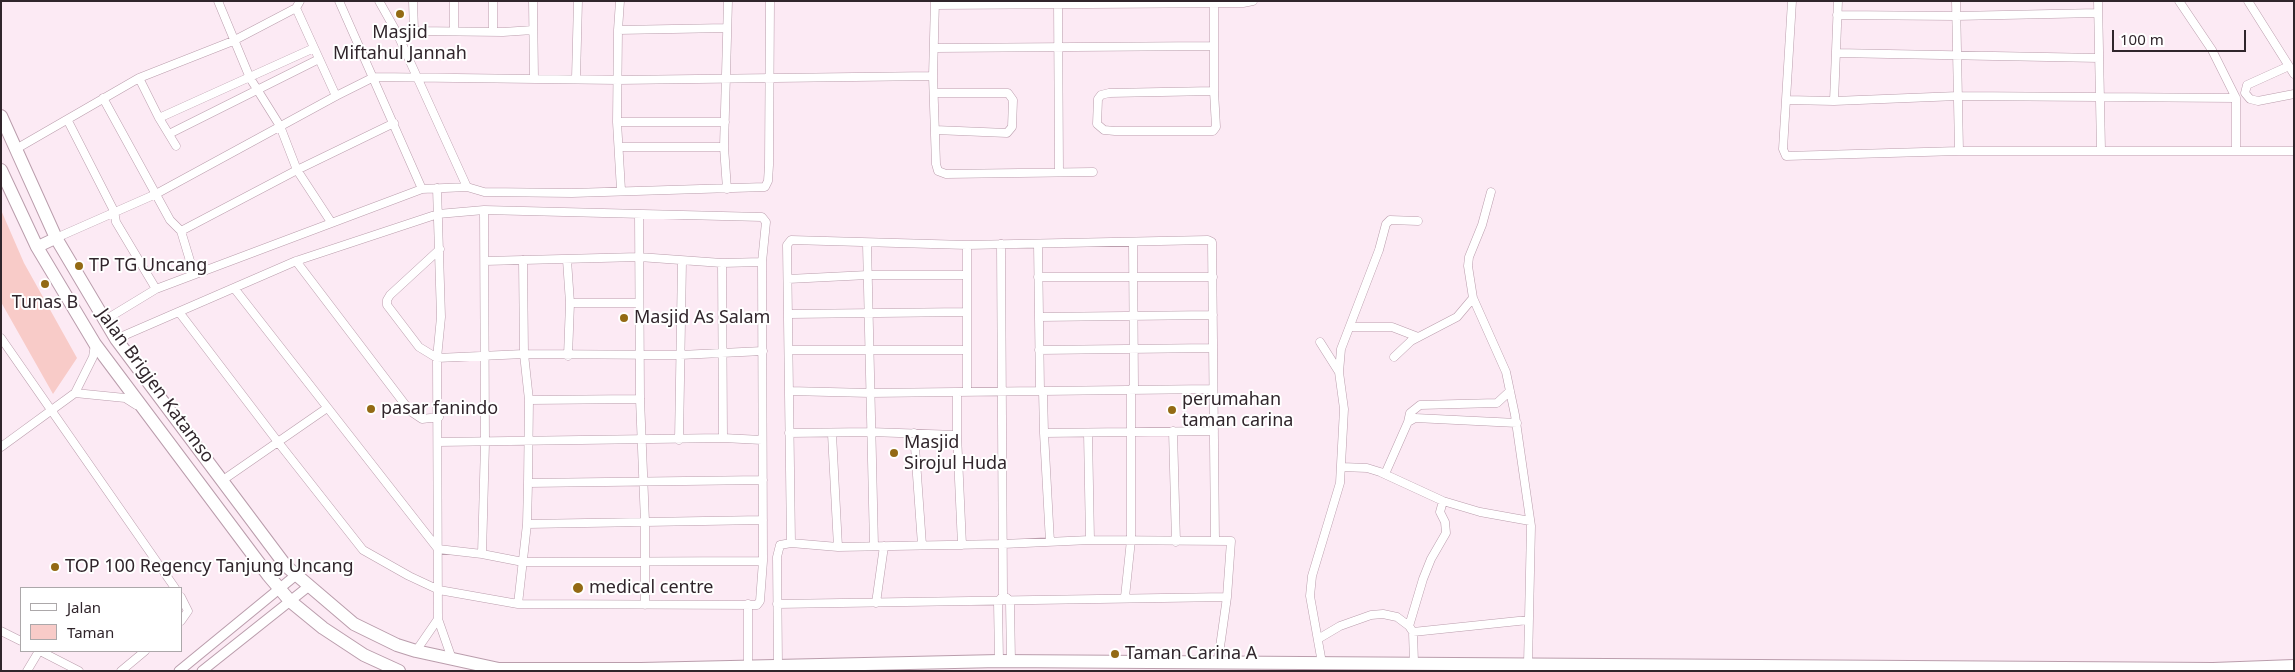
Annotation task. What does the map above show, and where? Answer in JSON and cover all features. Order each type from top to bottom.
[{"type":"highway","name":"Jalan Brigjen Katamso","points":[[1,116],[56,238],[116,339],[286,566],[354,624],[397,645],[416,651],[499,669],[1005,661],[1218,661],[2014,669],[2213,669],[2294,666]]},
{"type":"highway","name":"Jalan Brigjen Katamso","points":[[1,170],[37,247],[95,344],[142,409],[280,589],[290,601],[323,628],[364,655],[399,671]]},
{"type":"main road","points":[[37,247],[56,238]]},
{"type":"street","points":[[218,1],[226,18],[233,42],[250,78],[280,126],[298,170],[331,222]]},
{"type":"street","points":[[339,1],[422,189]]},
{"type":"street","points":[[379,1],[397,33],[467,187]]},
{"type":"street","points":[[413,1],[414,30]]},
{"type":"street","points":[[454,1],[454,30]]},
{"type":"street","points":[[493,1],[493,32]]},
{"type":"street","points":[[533,1],[534,79]]},
{"type":"street","points":[[576,78],[578,1]]},
{"type":"street","points":[[620,1],[617,122],[621,190]]},
{"type":"street","points":[[727,189],[724,147],[728,1]]},
{"type":"street","points":[[105,320],[156,289],[422,189],[467,187],[484,192],[532,193],[765,187],[768,184],[770,1]]},
{"type":"street","points":[[1093,172],[946,174],[938,171],[933,76],[935,3],[1253,1]]},
{"type":"street","points":[[1792,1],[1783,149],[1786,156],[1959,151],[2294,151]]},
{"type":"street","points":[[1834,101],[1838,1]]},
{"type":"street","points":[[1956,1],[1959,151]]},
{"type":"street","points":[[2098,1],[2098,97],[2101,150]]},
{"type":"street","points":[[2248,1],[2294,74]]},
{"type":"street","points":[[1058,2],[1057,48],[1060,172]]},
{"type":"street","points":[[1214,2],[1213,46],[1216,127],[1213,131],[1115,131],[1104,130],[1097,124],[1098,99],[1101,94],[1109,92],[1214,91]]},
{"type":"street","points":[[2183,2],[2212,50],[2236,98],[2236,150]]},
{"type":"street","points":[[16,149],[68,121],[103,98],[139,78],[233,42],[298,5],[314,48],[336,96]]},
{"type":"street","points":[[1837,15],[1956,16],[2098,13]]},
{"type":"street","points":[[618,30],[727,28]]},
{"type":"street","points":[[397,33],[414,30],[493,32],[533,30]]},
{"type":"street","points":[[935,48],[1213,46]]},
{"type":"street","points":[[159,118],[314,48]]},
{"type":"street","points":[[1836,53],[2099,58]]},
{"type":"street","points":[[169,134],[319,59]]},
{"type":"street","points":[[2289,66],[2247,85],[2245,93],[2250,99],[2258,101],[2294,94]]},
{"type":"street","points":[[56,238],[156,194],[374,77],[618,80],[933,76]]},
{"type":"street","points":[[139,78],[159,118],[176,146]]},
{"type":"street","points":[[934,93],[1008,93],[1013,100],[1012,127],[1007,132],[935,130]]},
{"type":"street","points":[[1786,100],[1834,101],[1958,96],[2236,98]]},
{"type":"street","points":[[103,98],[170,220],[181,231],[194,274]]},
{"type":"street","points":[[68,121],[114,211],[116,222],[156,289]]},
{"type":"street","points":[[617,122],[725,122]]},
{"type":"street","points":[[181,231],[394,123]]},
{"type":"street","points":[[619,147],[724,147]]},
{"type":"street","points":[[437,188],[440,249],[440,317],[437,358],[439,417],[438,619],[452,659]]},
{"type":"street","points":[[1491,192],[1482,225],[1469,257],[1473,298],[1506,372],[1517,423],[1530,521],[1528,664]]},
{"type":"street","points":[[482,554],[486,443],[484,210]]},
{"type":"street","points":[[116,339],[296,261],[438,214],[484,210],[762,217],[766,222],[762,262],[764,561],[762,597],[756,605],[518,604],[439,590],[410,576],[364,550],[278,442],[179,312]]},
{"type":"street","points":[[639,214],[639,355],[642,481],[645,522],[645,605]]},
{"type":"street","points":[[1322,662],[1310,596],[1312,576],[1340,483],[1344,409],[1338,372],[1341,349],[1387,221],[1418,221]]},
{"type":"street","points":[[791,543],[787,245],[791,240],[867,244],[967,245],[1208,240],[1212,242],[1215,541]]},
{"type":"street","points":[[1125,598],[1131,540],[1130,431],[1134,349],[1133,243]]},
{"type":"street","points":[[867,244],[874,546]]},
{"type":"street","points":[[1001,244],[1003,594],[998,602],[1005,661]]},
{"type":"street","points":[[1038,244],[1039,350],[1050,542]]},
{"type":"street","points":[[967,245],[967,392]]},
{"type":"street","points":[[440,249],[390,295],[387,300],[387,306],[419,346],[437,358],[524,354],[568,356],[680,355],[763,351]]},
{"type":"street","points":[[485,261],[639,258],[722,263],[762,262]]},
{"type":"street","points":[[518,604],[527,524],[528,483],[529,400],[524,354],[523,260]]},
{"type":"street","points":[[566,260],[570,303],[568,356]]},
{"type":"street","points":[[296,261],[410,411],[422,419],[439,417]]},
{"type":"street","points":[[679,440],[682,261]]},
{"type":"street","points":[[722,263],[723,438]]},
{"type":"street","points":[[788,279],[868,275],[967,275]]},
{"type":"street","points":[[1038,278],[1213,277]]},
{"type":"street","points":[[234,288],[438,549],[482,554],[523,562],[645,563],[764,561]]},
{"type":"street","points":[[1394,356],[1418,337],[1457,316],[1473,298]]},
{"type":"street","points":[[570,303],[639,303]]},
{"type":"street","points":[[789,314],[967,312]]},
{"type":"street","points":[[1039,317],[1213,315]]},
{"type":"street","points":[[1350,327],[1392,328],[1418,337]]},
{"type":"street","points":[[1,338],[174,587]]},
{"type":"street","points":[[1320,342],[1338,372]]},
{"type":"street","points":[[1,447],[75,393],[90,364],[95,344]]},
{"type":"street","points":[[1039,350],[1213,348]]},
{"type":"street","points":[[789,350],[967,350]]},
{"type":"street","points":[[789,392],[870,393],[1213,389]]},
{"type":"street","points":[[957,392],[962,545]]},
{"type":"street","points":[[1385,474],[1408,422],[1410,413],[1420,404],[1497,403],[1510,392]]},
{"type":"street","points":[[75,393],[125,398],[142,409]]},
{"type":"street","points":[[529,400],[640,399]]},
{"type":"street","points":[[223,480],[327,408]]},
{"type":"street","points":[[1408,422],[1415,418],[1517,423]]},
{"type":"street","points":[[1173,431],[1176,542]]},
{"type":"street","points":[[1044,433],[1214,431]]},
{"type":"street","points":[[789,433],[832,434],[870,432],[957,435]]},
{"type":"street","points":[[914,433],[922,545]]},
{"type":"street","points":[[1088,433],[1090,540]]},
{"type":"street","points":[[832,434],[838,546]]},
{"type":"street","points":[[438,442],[486,443],[528,440],[642,441],[723,438],[762,440]]},
{"type":"street","points":[[1342,467],[1367,468],[1385,474],[1443,501],[1480,512],[1530,521]]},
{"type":"street","points":[[528,483],[763,480]]},
{"type":"street","points":[[1414,663],[1411,629],[1423,579],[1431,559],[1446,533],[1445,522],[1440,512],[1443,501]]},
{"type":"street","points":[[527,524],[763,520]]},
{"type":"street","points":[[778,665],[777,604],[778,550],[780,545],[791,543],[838,546],[962,545],[1090,540],[1231,542],[1227,598],[1218,661]]},
{"type":"street","points":[[876,603],[884,546]]},
{"type":"street","points":[[179,671],[296,575]]},
{"type":"street","points":[[202,671],[308,586]]},
{"type":"street","points":[[1003,594],[1010,602],[1005,661]]},
{"type":"street","points":[[777,604],[1227,598]]},
{"type":"street","points":[[182,599],[188,611],[182,620]]},
{"type":"street","points":[[748,604],[748,665]]},
{"type":"street","points":[[1318,639],[1340,626],[1383,614],[1398,617],[1411,629],[1528,620]]},
{"type":"street","points":[[416,651],[438,619]]},
{"type":"street","points":[[1,631],[20,640]]},
{"type":"street","points":[[26,671],[39,652]]},
{"type":"street","points":[[42,652],[79,671]]},
{"type":"street","points":[[121,671],[144,652]]},
{"type":"green space","points":[[1,210],[24,263],[77,358],[53,394],[1,302]]},
{"type":"place","name":"Masjid Miftahul Jannah","points":[[400,14]]},
{"type":"place","name":"TP TG Uncang","points":[[79,266]]},
{"type":"place","name":"Tunas B","points":[[45,284]]},
{"type":"place","name":"Masjid As Salam","points":[[624,318]]},
{"type":"place","name":"pasar fanindo","points":[[371,409]]},
{"type":"place","name":"perumahan taman carina","points":[[1172,410]]},
{"type":"place","name":"Masjid Sirojul Huda","points":[[894,453]]},
{"type":"place","name":"TOP 100 Regency Tanjung Uncang","points":[[55,567]]},
{"type":"place","name":"medical centre","points":[[578,588]]},
{"type":"place","name":"Taman Carina A","points":[[1115,654]]}]
